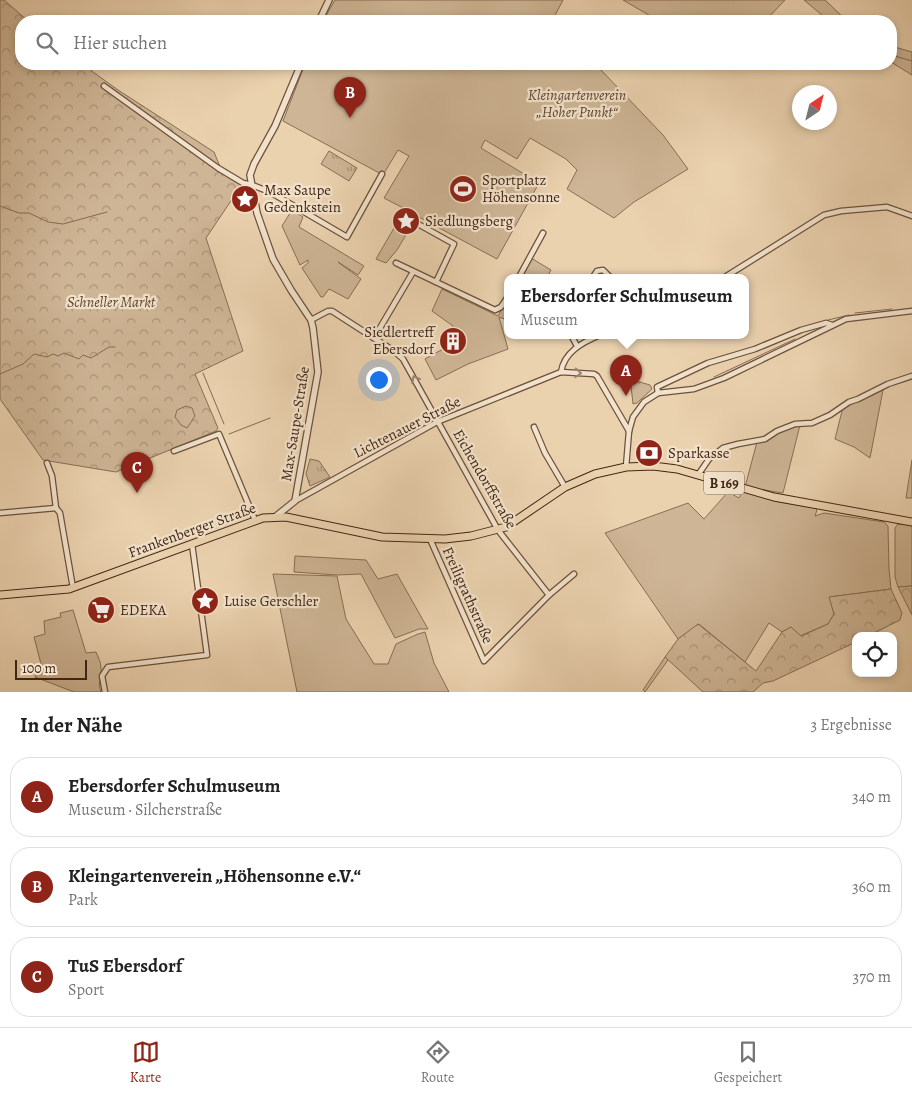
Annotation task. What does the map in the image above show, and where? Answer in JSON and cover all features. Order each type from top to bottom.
[{"type":"main road","name":"Frankenberger Straße","points":[[0,595],[74,588],[255,520],[275,517],[295,519],[373,536],[430,539],[471,536],[498,530],[516,522],[565,487],[595,474],[626,467],[653,466],[677,469],[774,497],[912,522]]},
{"type":"street","points":[[322,15],[329,0]]},
{"type":"street","name":"Max-Saupe-Straße","points":[[295,501],[318,372],[313,328],[311,320],[273,259],[257,213],[250,175],[254,164],[276,126],[299,70]]},
{"type":"street","points":[[104,86],[243,184],[252,185],[270,192],[347,237],[382,174]]},
{"type":"street","points":[[730,274],[824,215],[841,211],[887,207],[912,216]]},
{"type":"street","points":[[418,224],[454,244],[436,282]]},
{"type":"street","points":[[521,274],[543,233]]},
{"type":"street","points":[[396,264],[494,310],[501,307],[504,302]]},
{"type":"street","points":[[595,274],[597,271],[603,270],[607,274]]},
{"type":"street","points":[[374,338],[413,272]]},
{"type":"street","name":"Eichendorffstraße","points":[[311,320],[328,311],[332,311],[394,351],[403,359],[498,530],[549,595]]},
{"type":"street","points":[[626,467],[629,431],[633,417],[641,406],[658,393],[694,389],[724,378],[846,319],[912,312]]},
{"type":"street","points":[[658,393],[657,387],[708,363],[802,330],[826,323],[832,325]]},
{"type":"street","points":[[573,339],[577,346]]},
{"type":"street","points":[[592,339],[577,346],[562,365],[561,372],[594,374],[600,378],[629,431]]},
{"type":"street","name":"Lichtenauer Straße","points":[[275,517],[295,501],[437,422],[561,372]]},
{"type":"street","points":[[698,475],[709,459],[723,448],[765,439],[777,431],[795,424],[812,423],[830,415],[849,402],[888,384],[912,376]]},
{"type":"street","points":[[534,427],[545,453],[565,487]]},
{"type":"street","points":[[174,451],[219,434],[255,520]]},
{"type":"street","points":[[47,463],[52,476],[56,508],[60,513],[74,588]]},
{"type":"street","points":[[0,514],[56,508]]},
{"type":"street","name":"Freiligrathstraße","points":[[430,539],[484,661],[549,595]]},
{"type":"street","points":[[104,692],[102,686],[103,672],[108,667],[207,655],[192,544]]},
{"type":"street","points":[[549,595],[574,574]]},
{"type":"green space","name":"Schneller Markt","points":[[0,0],[4,0],[21,15],[15,15],[15,70],[90,70],[214,152],[221,169],[243,183],[206,238],[243,351],[195,374],[218,428],[216,431],[116,472],[43,460],[0,399]]},
{"type":"green space","points":[[335,0],[563,0],[555,15],[326,15]]},
{"type":"green space","points":[[623,0],[785,0],[771,15],[649,15]]},
{"type":"green space","points":[[804,0],[825,0],[841,15],[822,15]]},
{"type":"green space","points":[[897,48],[912,52],[912,75],[897,66]]},
{"type":"green space","name":"Kleingartenverein „Hoher Punkt“","points":[[303,70],[601,70],[663,135],[688,169],[634,202],[614,218],[567,189],[577,170],[566,159],[530,138],[517,159],[485,140],[481,148],[539,183],[497,259],[417,216],[397,250],[386,263],[376,259],[405,209],[384,198],[409,156],[398,150],[383,175],[283,121]]},
{"type":"green space","points":[[329,151],[357,168],[349,181],[321,164]]},
{"type":"green space","points":[[243,183],[249,184],[250,209],[237,200]]},
{"type":"green space","points":[[292,210],[303,217],[299,227],[364,266],[358,275],[338,262],[361,279],[348,299],[329,289],[321,297],[302,268],[308,263],[308,260],[300,265],[282,226]]},
{"type":"green space","points":[[531,258],[551,270],[549,274],[522,274]]},
{"type":"green space","points":[[442,289],[498,316],[504,305],[504,319],[499,317],[508,349],[468,364],[436,380],[425,359],[443,349],[453,326],[432,311]]},
{"type":"green space","points":[[619,376],[650,385],[652,389],[637,403],[633,404],[631,386],[620,386]]},
{"type":"green space","points":[[883,390],[870,458],[854,447],[835,439],[843,407]]},
{"type":"green space","points":[[186,406],[192,408],[195,416],[187,428],[181,425],[175,417],[177,410]]},
{"type":"green space","points":[[800,425],[783,493],[745,487],[757,442]]},
{"type":"green space","points":[[310,459],[319,461],[330,477],[310,486],[306,474]]},
{"type":"green space","points":[[912,460],[912,498],[906,498]]},
{"type":"green space","points":[[743,491],[779,502],[815,508],[817,510],[815,516],[824,513],[884,522],[888,526],[891,589],[830,597],[834,614],[828,624],[800,636],[791,627],[782,632],[769,623],[745,662],[699,624],[678,639],[605,533],[688,503],[704,519],[728,492],[739,498]]},
{"type":"green space","points":[[898,524],[912,525],[912,586],[898,587],[895,577],[895,528]]},
{"type":"green space","points":[[295,556],[366,560],[378,579],[397,574],[428,629],[419,629],[395,638],[361,574],[337,575],[294,572]]},
{"type":"green space","points":[[273,574],[337,576],[346,619],[374,664],[388,664],[396,644],[425,632],[434,663],[449,692],[297,692]]},
{"type":"green space","points":[[912,586],[912,615],[898,587]]},
{"type":"green space","points":[[891,589],[902,613],[900,620],[876,632],[852,632],[852,644],[773,681],[763,683],[753,692],[703,692],[665,657],[678,639],[698,624],[756,671],[782,632],[791,627],[801,636],[828,624],[834,614],[829,597]]},
{"type":"green space","points":[[73,610],[86,653],[96,652],[100,662],[99,686],[101,692],[74,692],[35,677],[41,664],[34,637],[45,634],[44,621],[61,617],[60,613]]},
{"type":"green space","points":[[665,657],[668,660],[645,692],[643,690]]},
{"type":"waterway","points":[[897,57],[912,61]]},
{"type":"waterway","points":[[0,206],[19,213],[29,213],[48,222],[63,224],[107,212]]},
{"type":"waterway","points":[[855,313],[892,309]]},
{"type":"waterway","points":[[828,320],[849,315]]},
{"type":"waterway","points":[[714,377],[795,339]]},
{"type":"waterway","points":[[0,374],[23,364],[34,354],[47,357],[53,354],[58,356],[64,353],[79,359],[83,355],[91,358],[109,347],[115,347]]},
{"type":"waterway","points":[[203,373],[224,424]]},
{"type":"waterway","points":[[229,434],[270,418]]},
{"type":"place","name":"Kleingartenverein „Höhensonne e.V.“","points":[[350,118]]},
{"type":"place","name":"Sportplatz Höhensonne","points":[[463,189]]},
{"type":"place","name":"Max Saupe Gedenkstein","points":[[245,199]]},
{"type":"place","name":"Siedlungsberg","points":[[406,221]]},
{"type":"place","name":"Siedlertreff Ebersdorf","points":[[453,341]]},
{"type":"place","name":"Ebersdorfer Schulmuseum","points":[[626,396]]},
{"type":"place","name":"Sparkasse","points":[[649,453]]},
{"type":"place","name":"TuS Ebersdorf","points":[[137,493]]},
{"type":"place","name":"Luise Gerschler","points":[[205,601]]},
{"type":"place","name":"EDEKA","points":[[101,610]]}]
